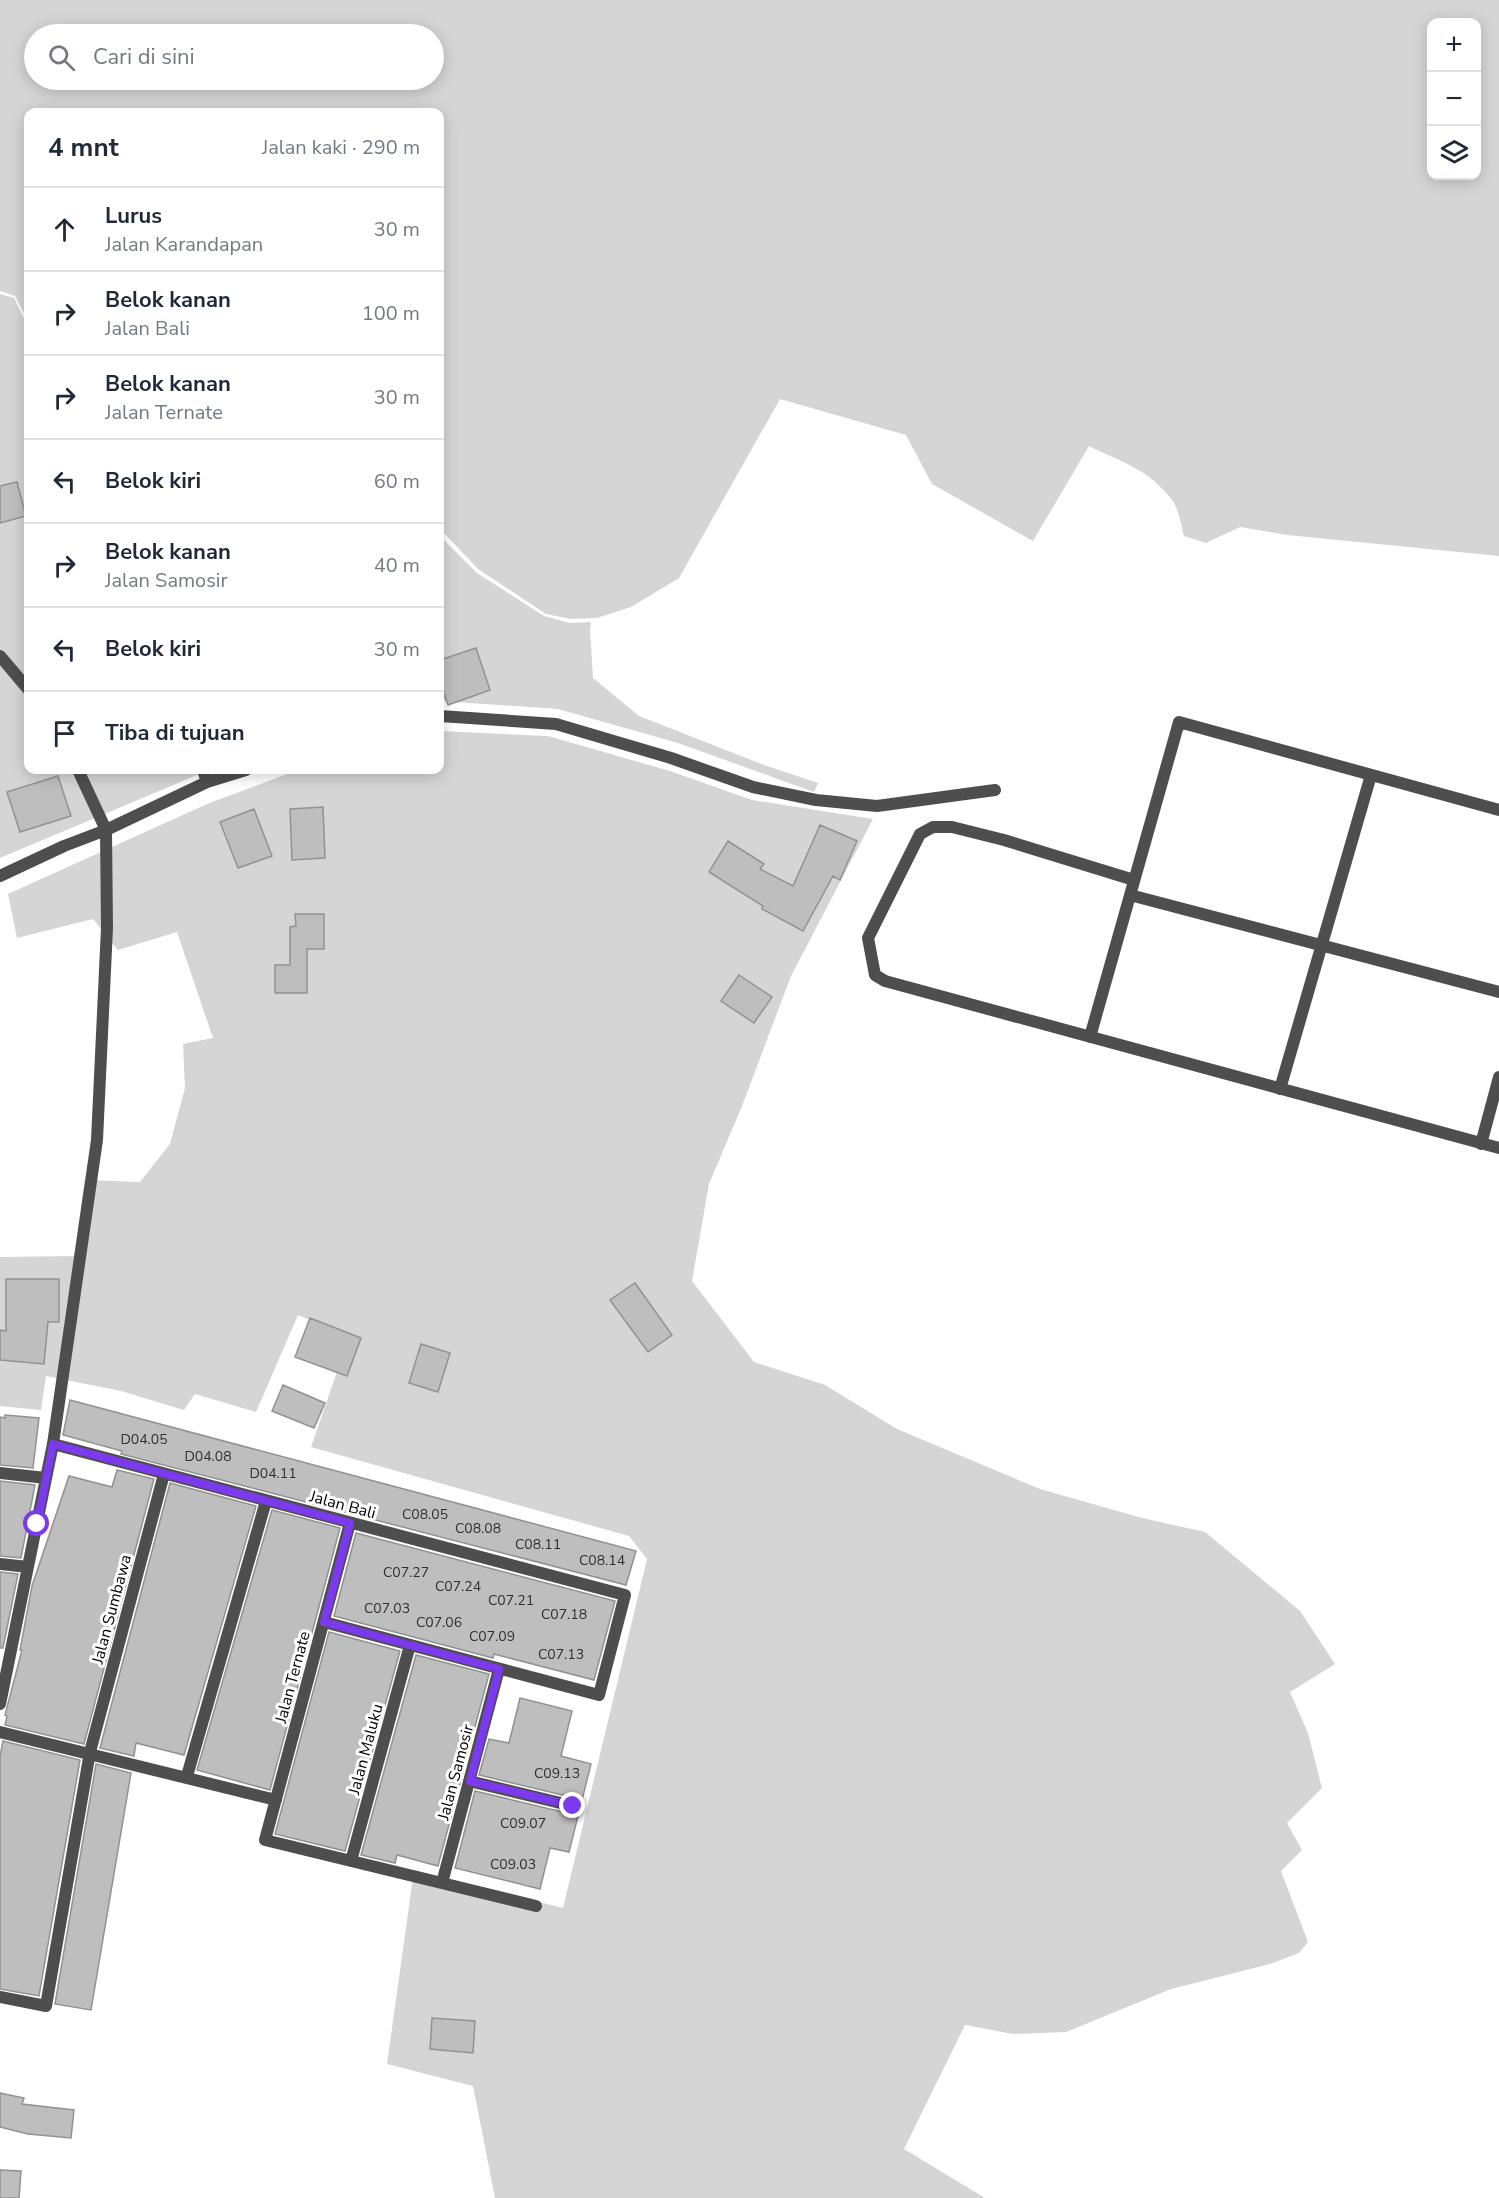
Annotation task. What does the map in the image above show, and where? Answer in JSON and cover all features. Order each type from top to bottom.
[{"type":"street","points":[[0,656],[24,684]]},
{"type":"street","points":[[444,716],[556,724],[671,758],[753,787],[816,800],[877,806],[995,790]]},
{"type":"street","points":[[1090,1037],[1179,722],[1499,810]]},
{"type":"street","points":[[0,1704],[5,1655],[28,1566],[53,1444],[98,1140],[107,928],[106,830],[80,774]]},
{"type":"street","points":[[1280,1089],[1371,775]]},
{"type":"street","points":[[0,876],[64,846],[106,830],[205,776]]},
{"type":"street","points":[[1134,880],[1004,840],[952,827],[933,827],[920,834],[868,939],[875,975],[885,981],[1499,1148]]},
{"type":"street","points":[[1130,896],[1499,992]]},
{"type":"street","points":[[1481,1144],[1499,1077]]},
{"type":"street","name":"Jalan Bali","points":[[53,1444],[625,1595],[599,1695],[499,1669]]},
{"type":"street","points":[[0,1473],[46,1478]]},
{"type":"street","name":"Jalan Sumbawa","points":[[0,1997],[46,2007],[90,1752],[164,1474]]},
{"type":"street","points":[[187,1776],[266,1501]]},
{"type":"street","name":"Jalan Ternate","points":[[350,1523],[265,1840],[351,1861]]},
{"type":"street","points":[[0,1564],[28,1566]]},
{"type":"street","points":[[324,1622],[499,1669]]},
{"type":"street","name":"Jalan Maluku","points":[[351,1861],[410,1645]]},
{"type":"street","name":"Jalan Samosir","points":[[442,1883],[499,1669]]},
{"type":"street","points":[[0,1732],[90,1752],[276,1800]]},
{"type":"street","points":[[470,1781],[573,1806]]},
{"type":"street","points":[[351,1861],[536,1906]]},
{"type":"shaded area","points":[[0,0],[1499,0],[1499,556],[1287,535],[1240,527],[1206,543],[1184,536],[1174,504],[1154,481],[1134,467],[1089,446],[1033,541],[932,484],[906,435],[780,399],[679,578],[631,607],[597,618],[571,619],[546,614],[478,569],[444,534],[444,108],[24,108],[24,313],[15,296],[0,291]]},
{"type":"shaded area","points":[[0,294],[14,298],[24,319],[24,774],[200,774],[0,858]]},
{"type":"shaded area","points":[[444,540],[477,573],[544,616],[570,623],[591,622],[593,678],[639,716],[764,765],[818,783],[814,792],[678,743],[558,709],[444,701]]},
{"type":"shaded area","points":[[444,731],[548,736],[670,771],[752,800],[873,819],[791,976],[742,1106],[709,1184],[692,1281],[754,1362],[825,1385],[897,1429],[1040,1489],[1142,1518],[1205,1532],[1300,1611],[1335,1664],[1290,1692],[1308,1733],[1322,1788],[1287,1823],[1302,1850],[1281,1871],[1308,1942],[1299,1953],[1270,1964],[1171,1989],[1066,2032],[1013,2034],[965,2025],[904,2149],[985,2198],[495,2198],[473,2086],[387,2064],[414,1870],[563,1908],[647,1559],[629,1536],[311,1447],[349,1337],[298,1315],[256,1412],[195,1394],[184,1410],[121,1391],[46,1376],[41,1410],[0,1406],[0,1257],[74,1256],[85,1180],[140,1182],[170,1144],[185,1088],[183,1044],[213,1038],[177,932],[118,950],[93,919],[17,938],[8,894],[207,804],[287,774],[444,774]]},
{"type":"building","points":[[17,482],[24,517],[0,523],[0,486]]},
{"type":"building","points":[[476,648],[490,690],[448,705],[444,694],[444,659]]},
{"type":"building","points":[[58,776],[71,816],[20,832],[7,792]]},
{"type":"building","points":[[323,807],[325,858],[292,860],[290,809]]},
{"type":"building","points":[[254,809],[272,856],[238,868],[220,822]]},
{"type":"building","points":[[820,825],[857,841],[840,880],[833,876],[803,931],[762,909],[763,906],[709,872],[728,841],[764,864],[760,869],[793,886]]},
{"type":"building","points":[[295,914],[324,914],[324,949],[307,949],[307,993],[275,993],[275,965],[290,965],[290,927],[296,926]]},
{"type":"building","points":[[739,975],[772,997],[754,1023],[721,1001]]},
{"type":"building","points":[[6,1279],[59,1279],[59,1322],[48,1322],[44,1364],[0,1360],[0,1330],[6,1331]]},
{"type":"building","points":[[635,1283],[672,1335],[648,1352],[610,1300]]},
{"type":"building","points":[[310,1318],[361,1338],[347,1376],[295,1357]]},
{"type":"building","points":[[421,1344],[450,1353],[438,1392],[409,1383]]},
{"type":"building","points":[[283,1385],[325,1403],[314,1428],[272,1411]]},
{"type":"building","points":[[70,1400],[636,1551],[626,1585],[121,1454],[122,1451],[63,1435]]},
{"type":"building","points":[[5,1415],[39,1418],[33,1468],[0,1465],[0,1417],[5,1418]]},
{"type":"building","points":[[117,1470],[154,1479],[84,1744],[5,1725],[7,1716],[5,1715],[22,1650],[20,1650],[32,1586],[69,1476],[112,1487]]},
{"type":"building","points":[[0,1481],[35,1485],[21,1558],[0,1556]]},
{"type":"building","points":[[170,1483],[256,1506],[184,1755],[136,1743],[134,1756],[100,1748]]},
{"type":"building","points":[[272,1510],[340,1528],[270,1790],[197,1770]]},
{"type":"building","points":[[356,1533],[615,1601],[594,1680],[494,1654],[493,1658],[334,1616]]},
{"type":"building","points":[[0,1572],[18,1574],[3,1648],[0,1648]]},
{"type":"building","points":[[329,1632],[400,1651],[345,1851],[275,1834]]},
{"type":"building","points":[[416,1655],[489,1674],[438,1866],[397,1855],[395,1863],[361,1855]]},
{"type":"building","points":[[520,1698],[572,1711],[561,1756],[591,1764],[581,1804],[575,1798],[479,1775],[489,1739],[509,1743]]},
{"type":"building","points":[[3,1741],[80,1760],[39,1996],[0,1989],[0,1756]]},
{"type":"building","points":[[96,1764],[131,1773],[91,2010],[55,2004]]},
{"type":"building","points":[[475,1791],[571,1814],[579,1812],[569,1852],[550,1848],[540,1889],[455,1868]]},
{"type":"building","points":[[432,2018],[475,2021],[473,2053],[430,2049]]},
{"type":"building","points":[[0,2093],[24,2098],[22,2104],[74,2110],[71,2138],[28,2134],[0,2127]]},
{"type":"building","points":[[0,2170],[21,2171],[19,2198],[0,2198]]},
{"type":"route","points":[[37,1524],[53,1444],[350,1523],[324,1622],[499,1669],[470,1781],[573,1806]]}]
